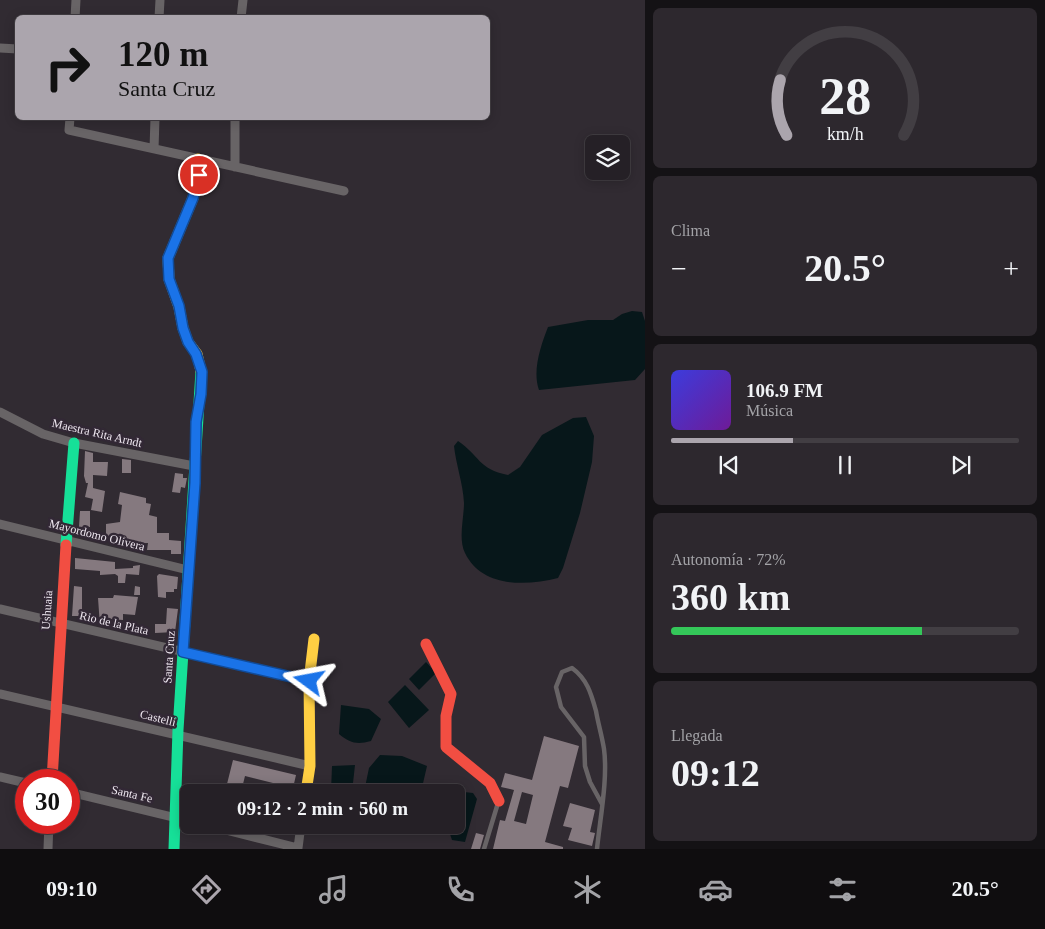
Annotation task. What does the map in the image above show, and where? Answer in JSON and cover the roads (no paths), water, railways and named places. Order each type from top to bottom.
[{"type":"street","points":[[75,15],[76,0]]},
{"type":"street","points":[[159,15],[160,0]]},
{"type":"street","points":[[241,15],[243,0]]},
{"type":"street","points":[[0,48],[15,49]]},
{"type":"street","points":[[70,120],[69,130],[344,191]]},
{"type":"street","points":[[154,149],[155,120]]},
{"type":"street","points":[[235,120],[235,167]]},
{"type":"street","name":"Santa Cruz","points":[[174,849],[183,652],[195,483],[196,422],[201,394],[202,372],[196,354],[188,342],[183,328],[179,306],[169,279],[168,258],[193,198],[199,175],[198,159]]},
{"type":"street","name":"Maestra Rita Arndt","points":[[0,412],[43,434],[74,443],[194,466]]},
{"type":"street","name":"Ushuaia","points":[[52,769],[60,623],[74,443]]},
{"type":"street","name":"Mayordomo Olivera","points":[[0,524],[188,570]]},
{"type":"street","name":"Rio de la Plata","points":[[0,610],[309,681]]},
{"type":"street","points":[[307,784],[310,766],[309,681],[314,639]]},
{"type":"street","points":[[426,644],[451,694],[446,716],[446,747],[490,783],[498,801]]},
{"type":"street","name":"Castelli","points":[[0,694],[310,766]]},
{"type":"street","points":[[0,777],[15,780]]},
{"type":"street","name":"Santa Fe","points":[[80,795],[180,819]]},
{"type":"street","points":[[48,849],[49,834]]},
{"type":"street","points":[[242,834],[298,848],[300,834]]},
{"type":"lane","points":[[597,849],[602,804],[604,749],[592,697],[584,676],[572,668],[562,672],[556,687],[561,707],[584,737],[586,766],[592,787],[602,804]]},
{"type":"lane","points":[[484,849],[498,801]]}]
